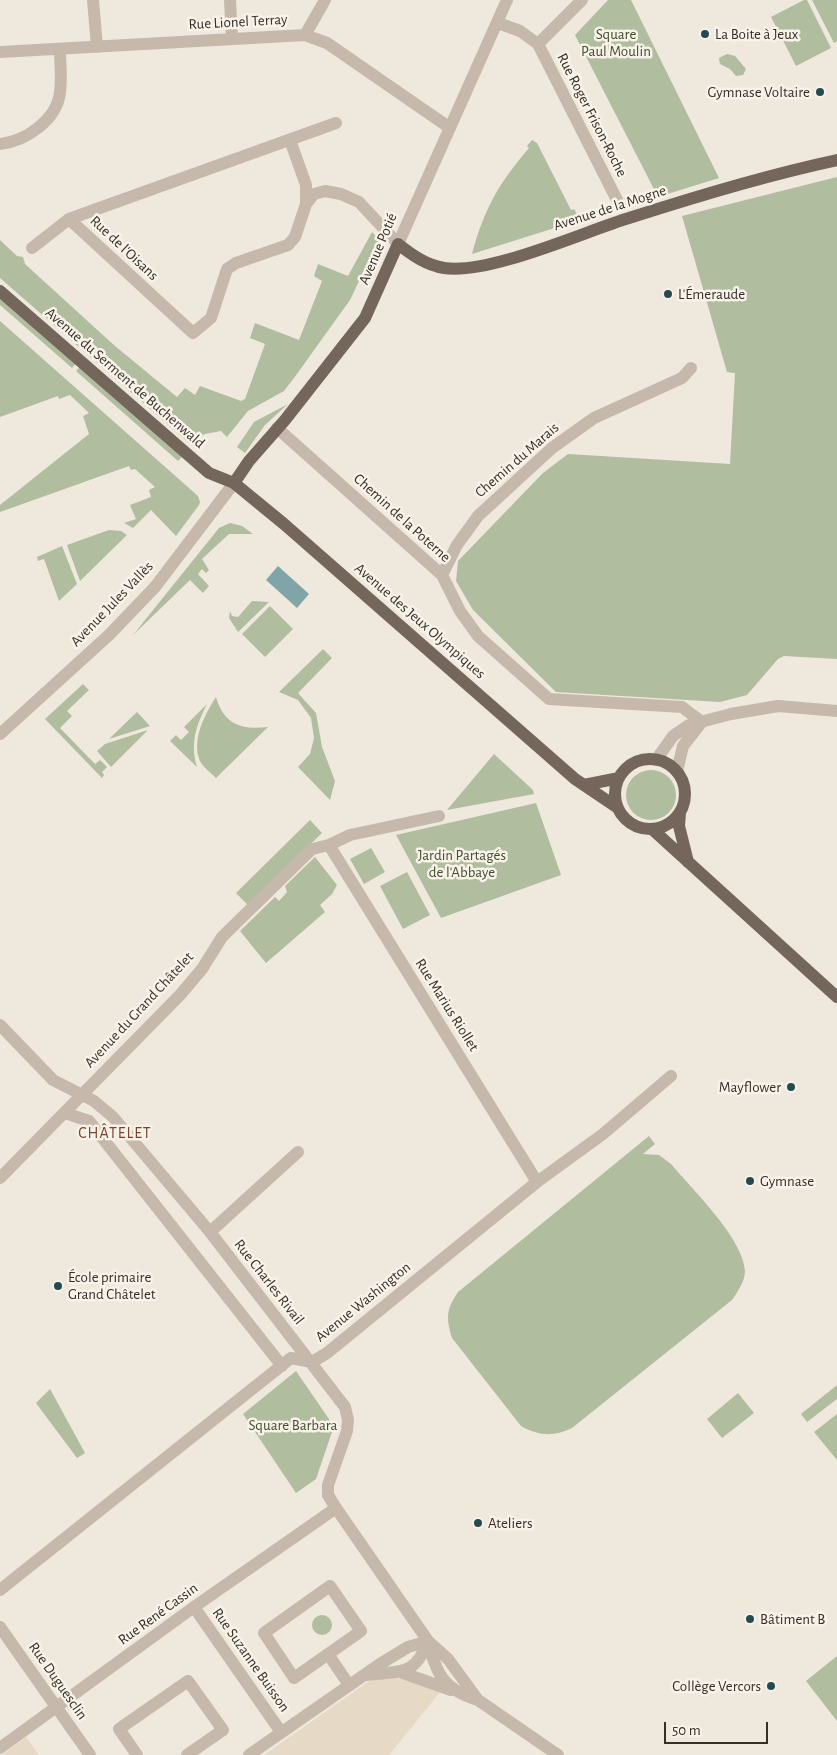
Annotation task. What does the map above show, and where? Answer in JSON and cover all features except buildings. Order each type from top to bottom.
[{"type":"main road","name":"Avenue de la Mogne","points":[[398,244],[417,258],[445,268],[479,267],[629,218],[765,178],[837,160]]},
{"type":"main road","name":"Avenue Potié","points":[[234,483],[249,461],[365,318],[398,244]]},
{"type":"main road","name":"Avenue du Serment de Buchenwald","points":[[0,291],[209,473],[234,483]]},
{"type":"main road","name":"Avenue des Jeux Olympiques","points":[[234,483],[328,561],[584,785],[618,808]]},
{"type":"main road","points":[[584,785],[619,778],[634,763],[645,760],[656,760],[667,764],[676,771],[682,781],[685,792],[679,826],[688,862]]},
{"type":"main road","points":[[619,778],[615,798],[618,808],[632,824],[652,829],[837,997]]},
{"type":"main road","points":[[652,829],[672,822],[680,813]]},
{"type":"street","points":[[93,0],[97,47]]},
{"type":"street","points":[[230,0],[232,39]]},
{"type":"street","points":[[305,35],[325,0]]},
{"type":"street","name":"Avenue Potié","points":[[398,244],[507,0]]},
{"type":"street","points":[[498,23],[520,31],[538,44],[582,0]]},
{"type":"street","name":"Rue Lionel Terray","points":[[0,52],[305,35],[327,43],[450,128]]},
{"type":"street","name":"Rue Roger Frison-Roche","points":[[538,44],[617,200]]},
{"type":"street","points":[[0,144],[11,142],[31,133],[50,116],[60,94],[60,49]]},
{"type":"street","name":"Rue de l'Oisans","points":[[290,140],[306,185],[306,204],[295,237],[288,245],[236,263],[227,269],[211,318],[193,333],[69,220],[336,123]]},
{"type":"street","points":[[306,204],[314,194],[325,191],[341,194],[359,202],[398,244]]},
{"type":"street","points":[[32,248],[69,220]]},
{"type":"street","name":"Chemin du Marais","points":[[442,575],[457,545],[478,516],[552,448],[594,418],[682,378],[691,368]]},
{"type":"street","name":"Chemin de la Poterne","points":[[277,428],[442,575],[460,611],[478,636],[549,699],[682,707],[702,722]]},
{"type":"street","name":"Avenue Jules Vallès","points":[[0,734],[109,635],[155,587],[234,483]]},
{"type":"street","points":[[656,760],[673,736],[690,725],[731,714],[778,706],[837,711]]},
{"type":"street","points":[[676,771],[683,746],[702,722]]},
{"type":"street","name":"Avenue du Grand Châtelet","points":[[0,1178],[185,989],[202,969],[222,937],[312,849],[329,845],[350,835],[439,816]]},
{"type":"street","name":"Rue Marius Riollet","points":[[329,845],[537,1182]]},
{"type":"street","name":"Rue Charles Rivail","points":[[0,1025],[53,1080],[94,1101],[113,1117],[210,1232],[345,1407],[348,1420],[347,1431],[328,1485],[328,1495],[428,1641]]},
{"type":"street","name":"Avenue Washington","points":[[0,1590],[291,1358],[312,1362],[537,1182],[603,1134],[671,1076]]},
{"type":"street","points":[[65,1113],[89,1121],[282,1366]]},
{"type":"street","points":[[210,1232],[298,1152]]},
{"type":"street","name":"Rue René Cassin","points":[[0,1748],[194,1607],[336,1508]]},
{"type":"street","points":[[330,1586],[361,1631],[328,1654],[294,1678],[264,1633],[330,1586]]},
{"type":"street","name":"Rue Suzanne Buisson","points":[[194,1607],[281,1732]]},
{"type":"street","name":"Rue Duguesclin","points":[[0,1627],[90,1755]]},
{"type":"street","points":[[403,1673],[422,1656],[428,1641]]},
{"type":"street","points":[[250,1755],[349,1685],[408,1647],[428,1641]]},
{"type":"street","points":[[428,1641],[434,1665],[451,1690]]},
{"type":"street","points":[[428,1641],[448,1659],[478,1700]]},
{"type":"street","points":[[328,1654],[349,1685]]},
{"type":"street","points":[[366,1675],[403,1673],[478,1700],[558,1755]]},
{"type":"street","points":[[137,1755],[119,1729],[188,1681],[223,1730],[187,1755]]},
{"type":"green space","name":"Square Paul Moulin","points":[[608,0],[631,0],[719,178],[658,197],[575,35]]},
{"type":"green space","points":[[807,0],[831,48],[796,66],[771,17]]},
{"type":"green space","points":[[812,0],[837,0],[837,41],[834,43]]},
{"type":"green space","points":[[727,54],[735,56],[746,69],[743,75],[736,76],[730,69],[720,64],[719,58]]},
{"type":"green space","points":[[532,140],[537,143],[571,210],[574,209],[580,220],[472,254],[487,210],[509,173],[529,148],[527,146]]},
{"type":"green space","points":[[837,177],[837,659],[784,656],[778,659],[747,695],[720,702],[556,692],[473,610],[456,581],[458,561],[543,473],[568,454],[730,464],[735,373],[727,372],[682,216]]},
{"type":"green space","points":[[372,232],[379,239],[350,300],[284,391],[248,411],[227,437],[221,431],[205,434],[189,443],[0,278],[0,240],[17,256],[23,257],[25,264],[115,346],[177,397],[185,388],[195,395],[200,386],[241,401],[245,399],[265,344],[250,338],[255,323],[299,340],[322,281],[314,276],[318,264],[348,276]]},
{"type":"green space","points":[[0,297],[76,363],[72,368],[0,305]]},
{"type":"green space","points":[[0,321],[198,496],[199,505],[176,536],[151,510],[133,528],[124,523],[136,519],[130,505],[151,497],[149,490],[155,487],[135,469],[131,470],[129,466],[0,512],[0,505],[89,434],[83,416],[89,413],[70,395],[59,399],[58,396],[0,417]]},
{"type":"green space","points":[[80,367],[182,457],[178,461],[76,371]]},
{"type":"green space","points":[[288,404],[265,425],[245,453],[237,447],[254,422]]},
{"type":"green space","points":[[230,523],[242,526],[253,534],[229,534],[202,559],[209,570],[206,573],[202,569],[198,574],[209,586],[203,593],[190,580],[133,635],[219,528]]},
{"type":"green space","points":[[109,530],[121,531],[127,535],[80,581],[67,545]]},
{"type":"green space","points":[[62,546],[77,584],[59,601],[44,559],[38,561],[37,557]]},
{"type":"green space","points":[[252,601],[269,602],[238,632],[229,618],[230,611],[232,616],[238,617]]},
{"type":"green space","points":[[270,606],[293,629],[265,657],[242,634]]},
{"type":"green space","points":[[323,649],[332,658],[298,693],[316,713],[322,747],[335,781],[330,800],[298,767],[310,754],[314,738],[311,718],[298,700],[279,692]]},
{"type":"green space","points":[[83,684],[89,690],[67,711],[72,716],[60,728],[95,764],[100,760],[107,767],[102,772],[104,775],[102,778],[45,719]]},
{"type":"green space","points":[[216,697],[224,714],[235,724],[250,728],[268,727],[216,778],[200,761],[197,745],[200,728]]},
{"type":"green space","points":[[207,704],[195,735],[194,750],[197,767],[170,741],[176,735],[181,740],[189,732],[184,727]]},
{"type":"green space","points":[[137,712],[150,726],[109,739]]},
{"type":"green space","points":[[148,730],[111,767],[97,751],[105,744]]},
{"type":"green space","points":[[494,754],[533,790],[534,794],[447,810]]},
{"type":"green space","points":[[646,770],[656,770],[669,777],[676,790],[676,800],[669,813],[656,820],[646,820],[637,816],[630,809],[626,800],[626,790],[630,781],[637,774]]},
{"type":"green space","name":"Jardin Partagés de l'Abbaye","points":[[536,803],[561,875],[441,918],[396,835]]},
{"type":"green space","points":[[310,820],[322,833],[248,905],[236,893]]},
{"type":"green space","points":[[371,848],[385,872],[364,884],[350,859]]},
{"type":"green space","points":[[315,857],[337,885],[332,894],[320,905],[325,912],[266,963],[240,931],[275,897],[279,901],[287,892],[285,886]]},
{"type":"green space","points":[[407,872],[430,915],[403,929],[380,886]]},
{"type":"green space","points":[[649,1136],[655,1144],[643,1154],[659,1155],[671,1164],[727,1230],[743,1259],[745,1272],[742,1283],[732,1300],[572,1428],[552,1434],[534,1432],[521,1426],[452,1338],[448,1319],[449,1309],[458,1292]]},
{"type":"green space","name":"Square Barbara","points":[[296,1371],[329,1419],[333,1429],[316,1479],[296,1493],[243,1414]]},
{"type":"green space","points":[[837,1385],[837,1399],[807,1422],[801,1414]]},
{"type":"green space","points":[[50,1389],[85,1453],[77,1458],[36,1403]]},
{"type":"green space","points":[[738,1393],[754,1413],[722,1438],[707,1419]]},
{"type":"green space","points":[[837,1414],[837,1460],[814,1432]]},
{"type":"green space","points":[[322,1615],[329,1618],[332,1625],[329,1632],[322,1635],[315,1632],[312,1625],[315,1618]]},
{"type":"green space","points":[[837,1656],[837,1721],[806,1681]]},
{"type":"shaded area","points":[[403,1678],[441,1691],[389,1755],[264,1755],[372,1679]]},
{"type":"shaded area","points":[[26,1737],[39,1755],[2,1755]]},
{"type":"water","points":[[278,566],[309,594],[297,608],[266,580]]},
{"type":"place","name":"La Boite à Jeux","points":[[705,34]]},
{"type":"place","name":"Gymnase Voltaire","points":[[820,92]]},
{"type":"place","name":"L'Émeraude","points":[[668,294]]},
{"type":"place","name":"Mayflower","points":[[791,1087]]},
{"type":"place","name":"Gymnase","points":[[750,1181]]},
{"type":"place","name":"École primaire Grand Châtelet","points":[[58,1286]]},
{"type":"place","name":"Ateliers","points":[[478,1523]]},
{"type":"place","name":"Bâtiment B","points":[[750,1619]]},
{"type":"place","name":"Collège Vercors","points":[[771,1686]]},
{"type":"district","name":"CHÂTELET","points":[[115,1133]]}]
